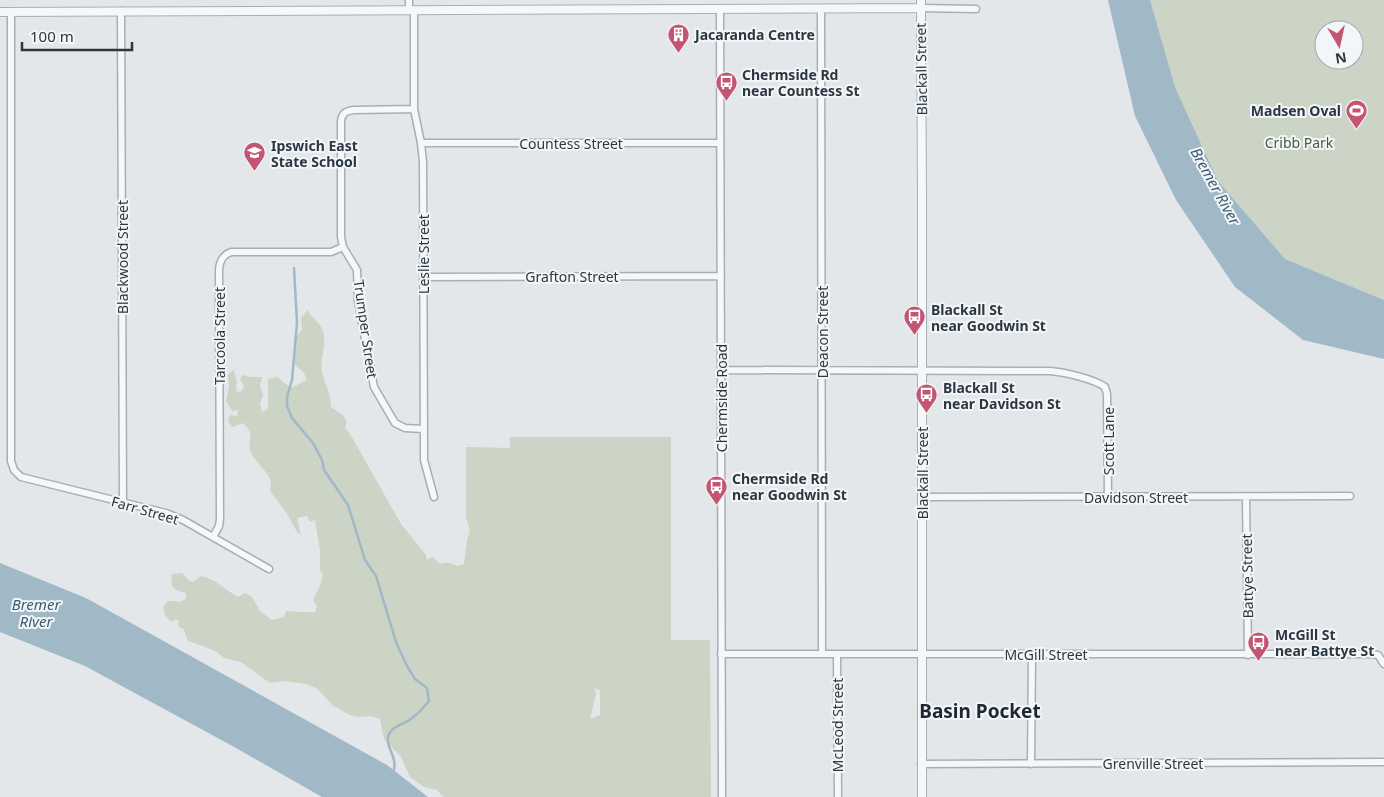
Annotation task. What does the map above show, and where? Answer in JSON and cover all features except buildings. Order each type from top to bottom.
[{"type":"street","name":"Leslie Street","points":[[409,0],[412,10],[414,109],[423,162],[424,460],[434,497]]},
{"type":"street","name":"Chermside Road","points":[[720,0],[722,797]]},
{"type":"street","points":[[0,12],[821,10],[921,4],[976,9]]},
{"type":"street","name":"Blackall Street","points":[[921,4],[922,797]]},
{"type":"street","name":"Deacon Street","points":[[821,10],[822,654]]},
{"type":"street","name":"Blackwood Street","points":[[121,11],[123,502]]},
{"type":"street","name":"Farr Street","points":[[11,12],[11,461],[14,470],[21,477],[123,502],[183,520],[269,569]]},
{"type":"street","name":"Trumper Street","points":[[414,109],[354,110],[344,114],[341,121],[341,237],[343,247],[357,270],[358,301],[376,391],[393,421],[398,426],[424,429]]},
{"type":"street","name":"Countess Street","points":[[421,144],[720,143]]},
{"type":"street","name":"Tarcoola Street","points":[[213,537],[219,526],[220,519],[219,269],[221,259],[231,252],[329,252],[343,247]]},
{"type":"street","name":"Grafton Street","points":[[423,277],[721,276]]},
{"type":"street","points":[[721,370],[922,370]]},
{"type":"street","name":"Scott Lane","points":[[922,370],[1054,371],[1099,383],[1105,387],[1107,394],[1108,496]]},
{"type":"street","name":"Davidson Street","points":[[922,497],[1350,496]]},
{"type":"street","name":"Battye Street","points":[[1246,497],[1248,655]]},
{"type":"street","name":"McGill Street","points":[[721,654],[1372,654],[1378,655],[1384,664]]},
{"type":"street","name":"McLeod Street","points":[[837,654],[838,797]]},
{"type":"street","points":[[1031,764],[1032,654]]},
{"type":"street","name":"Grenville Street","points":[[922,764],[1384,762]]},
{"type":"green space","name":"Cribb Park","points":[[1150,0],[1384,0],[1384,300],[1285,259],[1218,181],[1175,87]]},
{"type":"green space","points":[[307,310],[323,331],[324,342],[321,366],[331,407],[343,415],[347,422],[345,428],[401,524],[426,555],[427,560],[432,557],[440,564],[448,563],[457,566],[464,564],[470,531],[466,517],[466,447],[510,448],[510,437],[671,437],[671,640],[710,640],[711,797],[443,797],[437,790],[424,787],[410,777],[401,757],[384,739],[380,719],[370,716],[359,717],[350,715],[332,705],[318,689],[306,684],[285,681],[270,683],[241,662],[224,658],[217,652],[188,641],[183,628],[180,628],[178,625],[179,620],[171,622],[165,615],[163,607],[168,601],[180,602],[186,599],[186,593],[178,591],[172,585],[172,574],[182,573],[188,580],[193,582],[201,576],[212,580],[238,597],[245,593],[252,597],[260,611],[272,620],[284,617],[286,611],[315,612],[317,606],[313,600],[323,574],[320,570],[320,550],[315,520],[310,522],[307,516],[297,518],[301,535],[297,532],[286,512],[270,491],[271,483],[268,475],[251,453],[249,445],[250,431],[243,423],[233,427],[228,422],[230,415],[237,416],[238,410],[232,411],[226,401],[229,387],[228,374],[234,370],[237,392],[242,391],[244,385],[240,380],[242,375],[262,377],[260,386],[263,395],[260,404],[262,412],[268,409],[268,379],[277,377],[291,388],[307,380],[304,373],[295,365],[294,339],[302,330],[301,319]],"holes":[[[594,688],[600,690],[600,715],[590,719],[596,693]]]},
{"type":"water","name":"Bremer River","points":[[1108,0],[1150,0],[1175,87],[1218,181],[1285,259],[1384,300],[1384,359],[1303,340],[1235,287],[1176,200],[1135,116]]},
{"type":"water","name":"Bremer River","points":[[0,563],[86,598],[387,765],[428,797],[322,797],[85,666],[0,632]]},
{"type":"waterway","points":[[294,268],[297,323],[292,380],[287,397],[287,406],[292,418],[313,443],[322,460],[324,470],[348,505],[365,560],[376,576],[396,642],[415,679],[427,688],[429,701],[408,721],[394,728],[389,735],[389,746],[394,762],[393,773]]},
{"type":"place","name":"Jacaranda Centre","points":[[679,53]]},
{"type":"place","name":"Chermside Rd near Countess St","points":[[726,101]]},
{"type":"place","name":"Madsen Oval","points":[[1357,129]]},
{"type":"place","name":"Ipswich East State School","points":[[255,172]]},
{"type":"place","name":"Blackall St near Goodwin St","points":[[915,336]]},
{"type":"place","name":"Blackall St near Davidson St","points":[[927,414]]},
{"type":"place","name":"Chermside Rd near Goodwin St","points":[[716,505]]},
{"type":"place","name":"McGill St near Battye St","points":[[1259,661]]},
{"type":"district","name":"Basin Pocket","points":[[980,711]]}]
